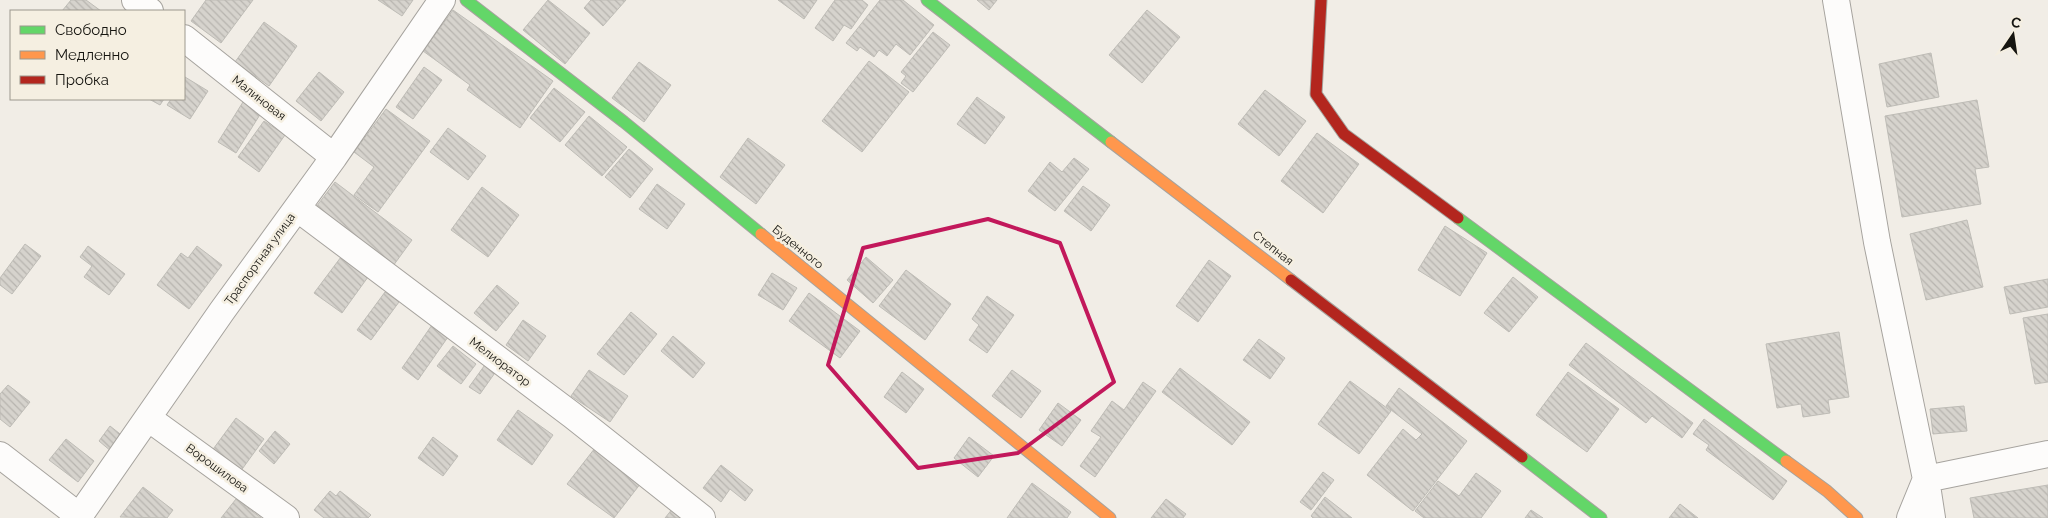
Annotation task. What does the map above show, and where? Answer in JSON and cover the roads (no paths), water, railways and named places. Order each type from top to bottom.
[{"type":"street","points":[[135,0],[149,10]]},
{"type":"street","name":"Траспортная улица","points":[[79,517],[222,311],[334,157],[442,0]]},
{"type":"street","name":"Буденного","points":[[466,0],[624,122],[1110,518]]},
{"type":"street","name":"Степная","points":[[928,0],[1601,518]]},
{"type":"street","points":[[1321,0],[1316,94],[1344,134],[1827,491],[1857,518]]},
{"type":"street","points":[[1836,0],[1877,242],[1926,479],[1932,518]]},
{"type":"street","name":"Малиновая","points":[[185,39],[334,157]]},
{"type":"street","name":"Мелиоратор","points":[[297,208],[572,415],[702,518]]},
{"type":"street","name":"Ворошилова","points":[[148,418],[286,518]]},
{"type":"street","points":[[0,454],[79,517]]},
{"type":"street","points":[[1926,479],[2048,454]]},
{"type":"street","points":[[1910,518],[1926,479]]}]
